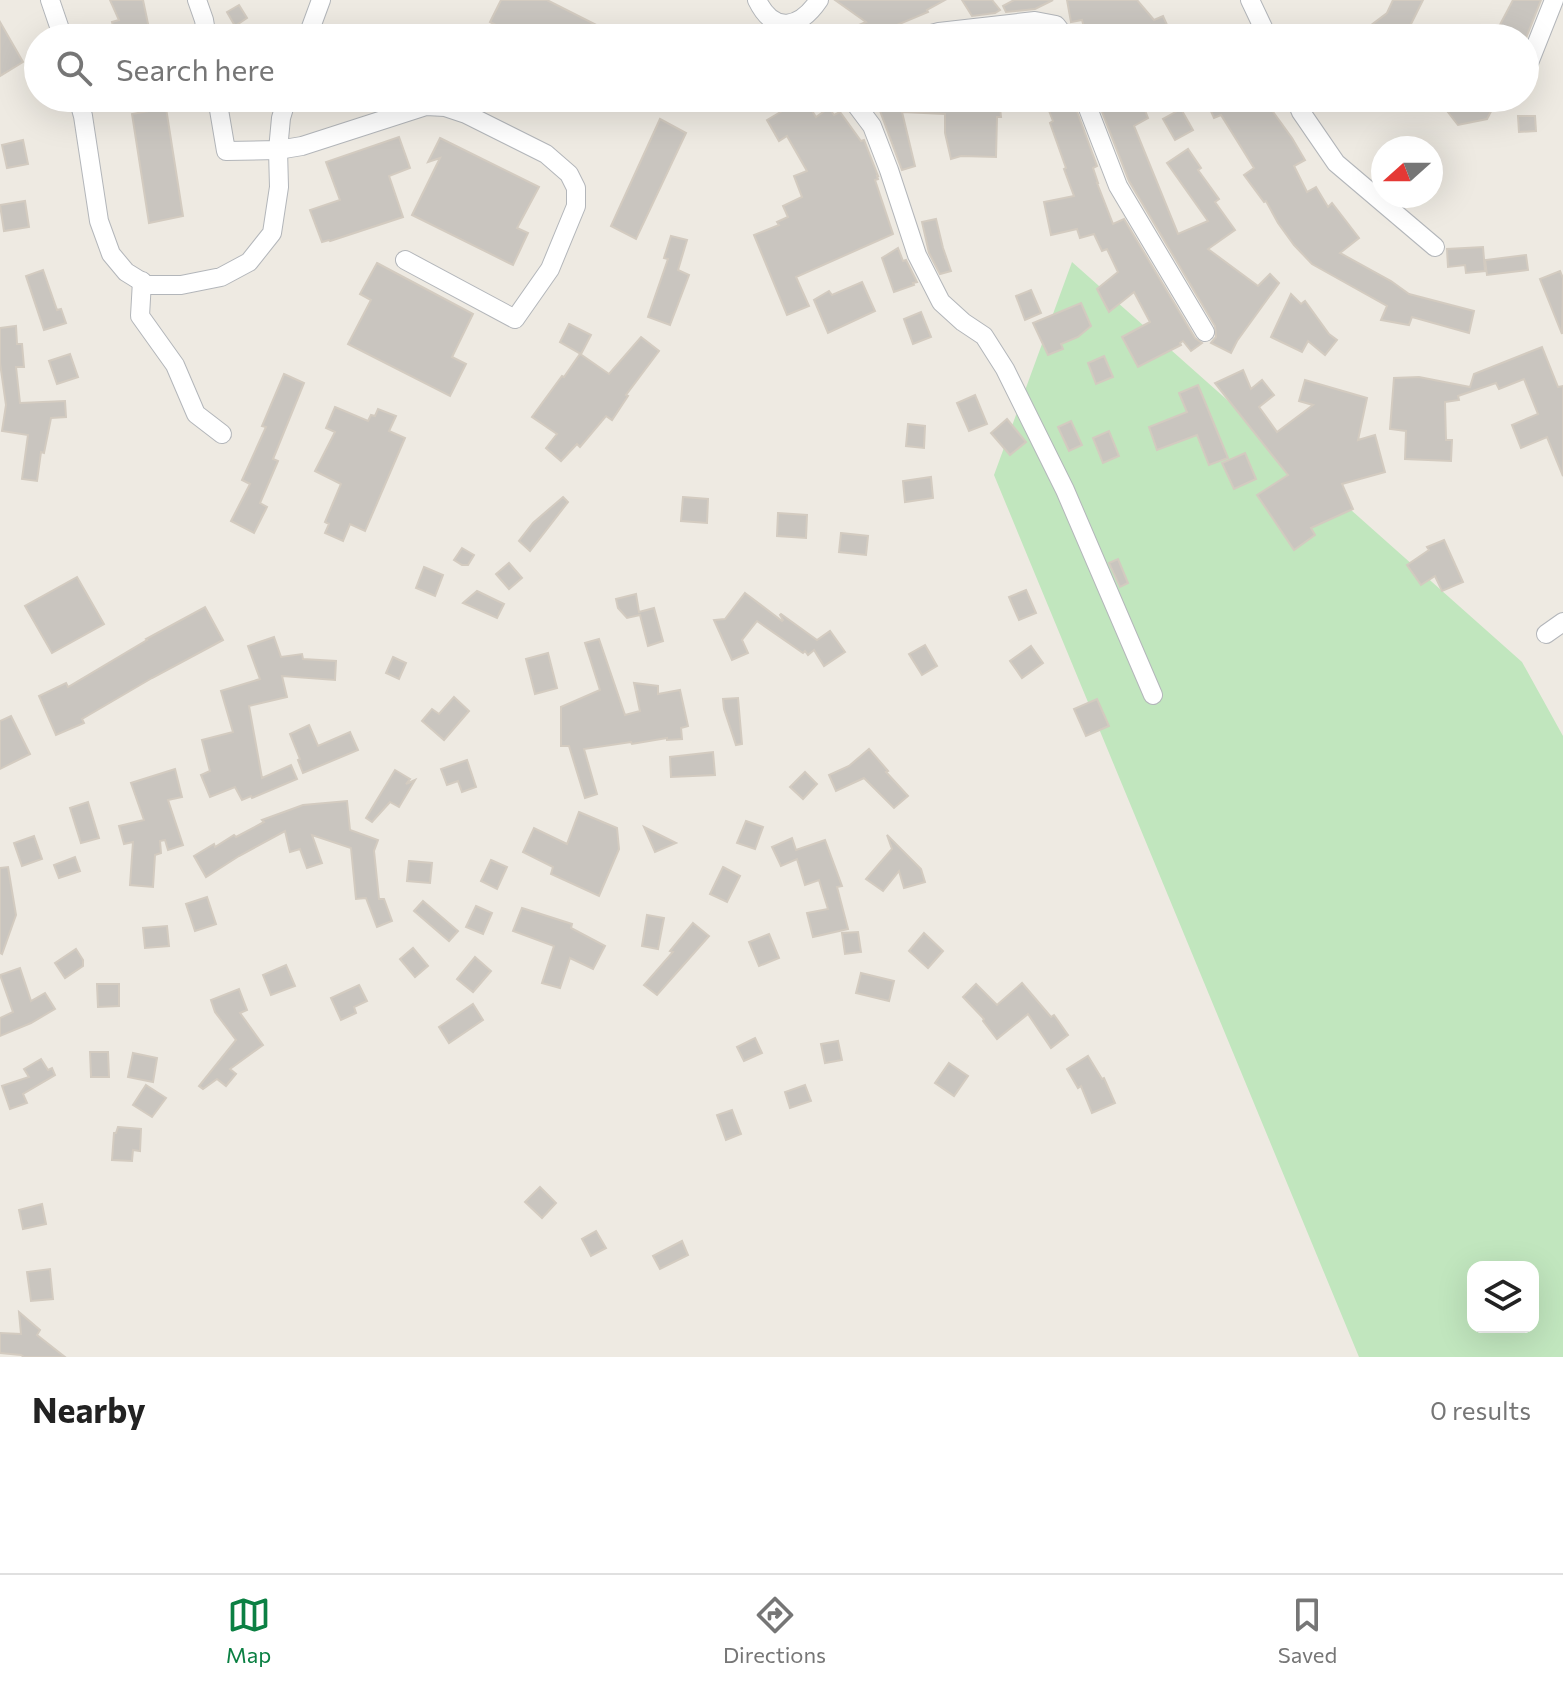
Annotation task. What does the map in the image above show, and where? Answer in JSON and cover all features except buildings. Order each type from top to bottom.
[{"type":"street","points":[[50,0],[58,24]]},
{"type":"street","points":[[197,0],[205,24]]},
{"type":"street","points":[[312,24],[321,0]]},
{"type":"street","points":[[757,0],[770,18],[780,24]]},
{"type":"street","points":[[801,24],[819,0]]},
{"type":"street","points":[[1250,0],[1262,24]]},
{"type":"street","points":[[1539,38],[1554,0]]},
{"type":"street","points":[[1009,24],[1035,21],[1051,24]]},
{"type":"street","points":[[82,112],[99,221],[111,254],[126,272],[147,285],[181,285],[221,277],[249,262],[272,233],[279,187],[278,150],[283,112]]},
{"type":"street","points":[[219,112],[226,151],[278,150],[302,146],[407,112]]},
{"type":"street","points":[[405,260],[515,319],[550,269],[576,206],[576,188],[569,174],[546,154],[460,112]]},
{"type":"street","points":[[862,112],[872,126],[917,255],[941,302],[984,336],[1005,369],[1065,490],[1153,695]]},
{"type":"street","points":[[1089,112],[1118,186],[1205,332]]},
{"type":"street","points":[[1301,112],[1336,163],[1435,247]]},
{"type":"street","points":[[142,281],[140,316],[175,365],[196,414],[222,434]]},
{"type":"street","points":[[1546,634],[1563,622]]},
{"type":"green space","points":[[1072,262],[1522,662],[1563,736],[1563,1357],[1359,1357],[994,475]]}]
